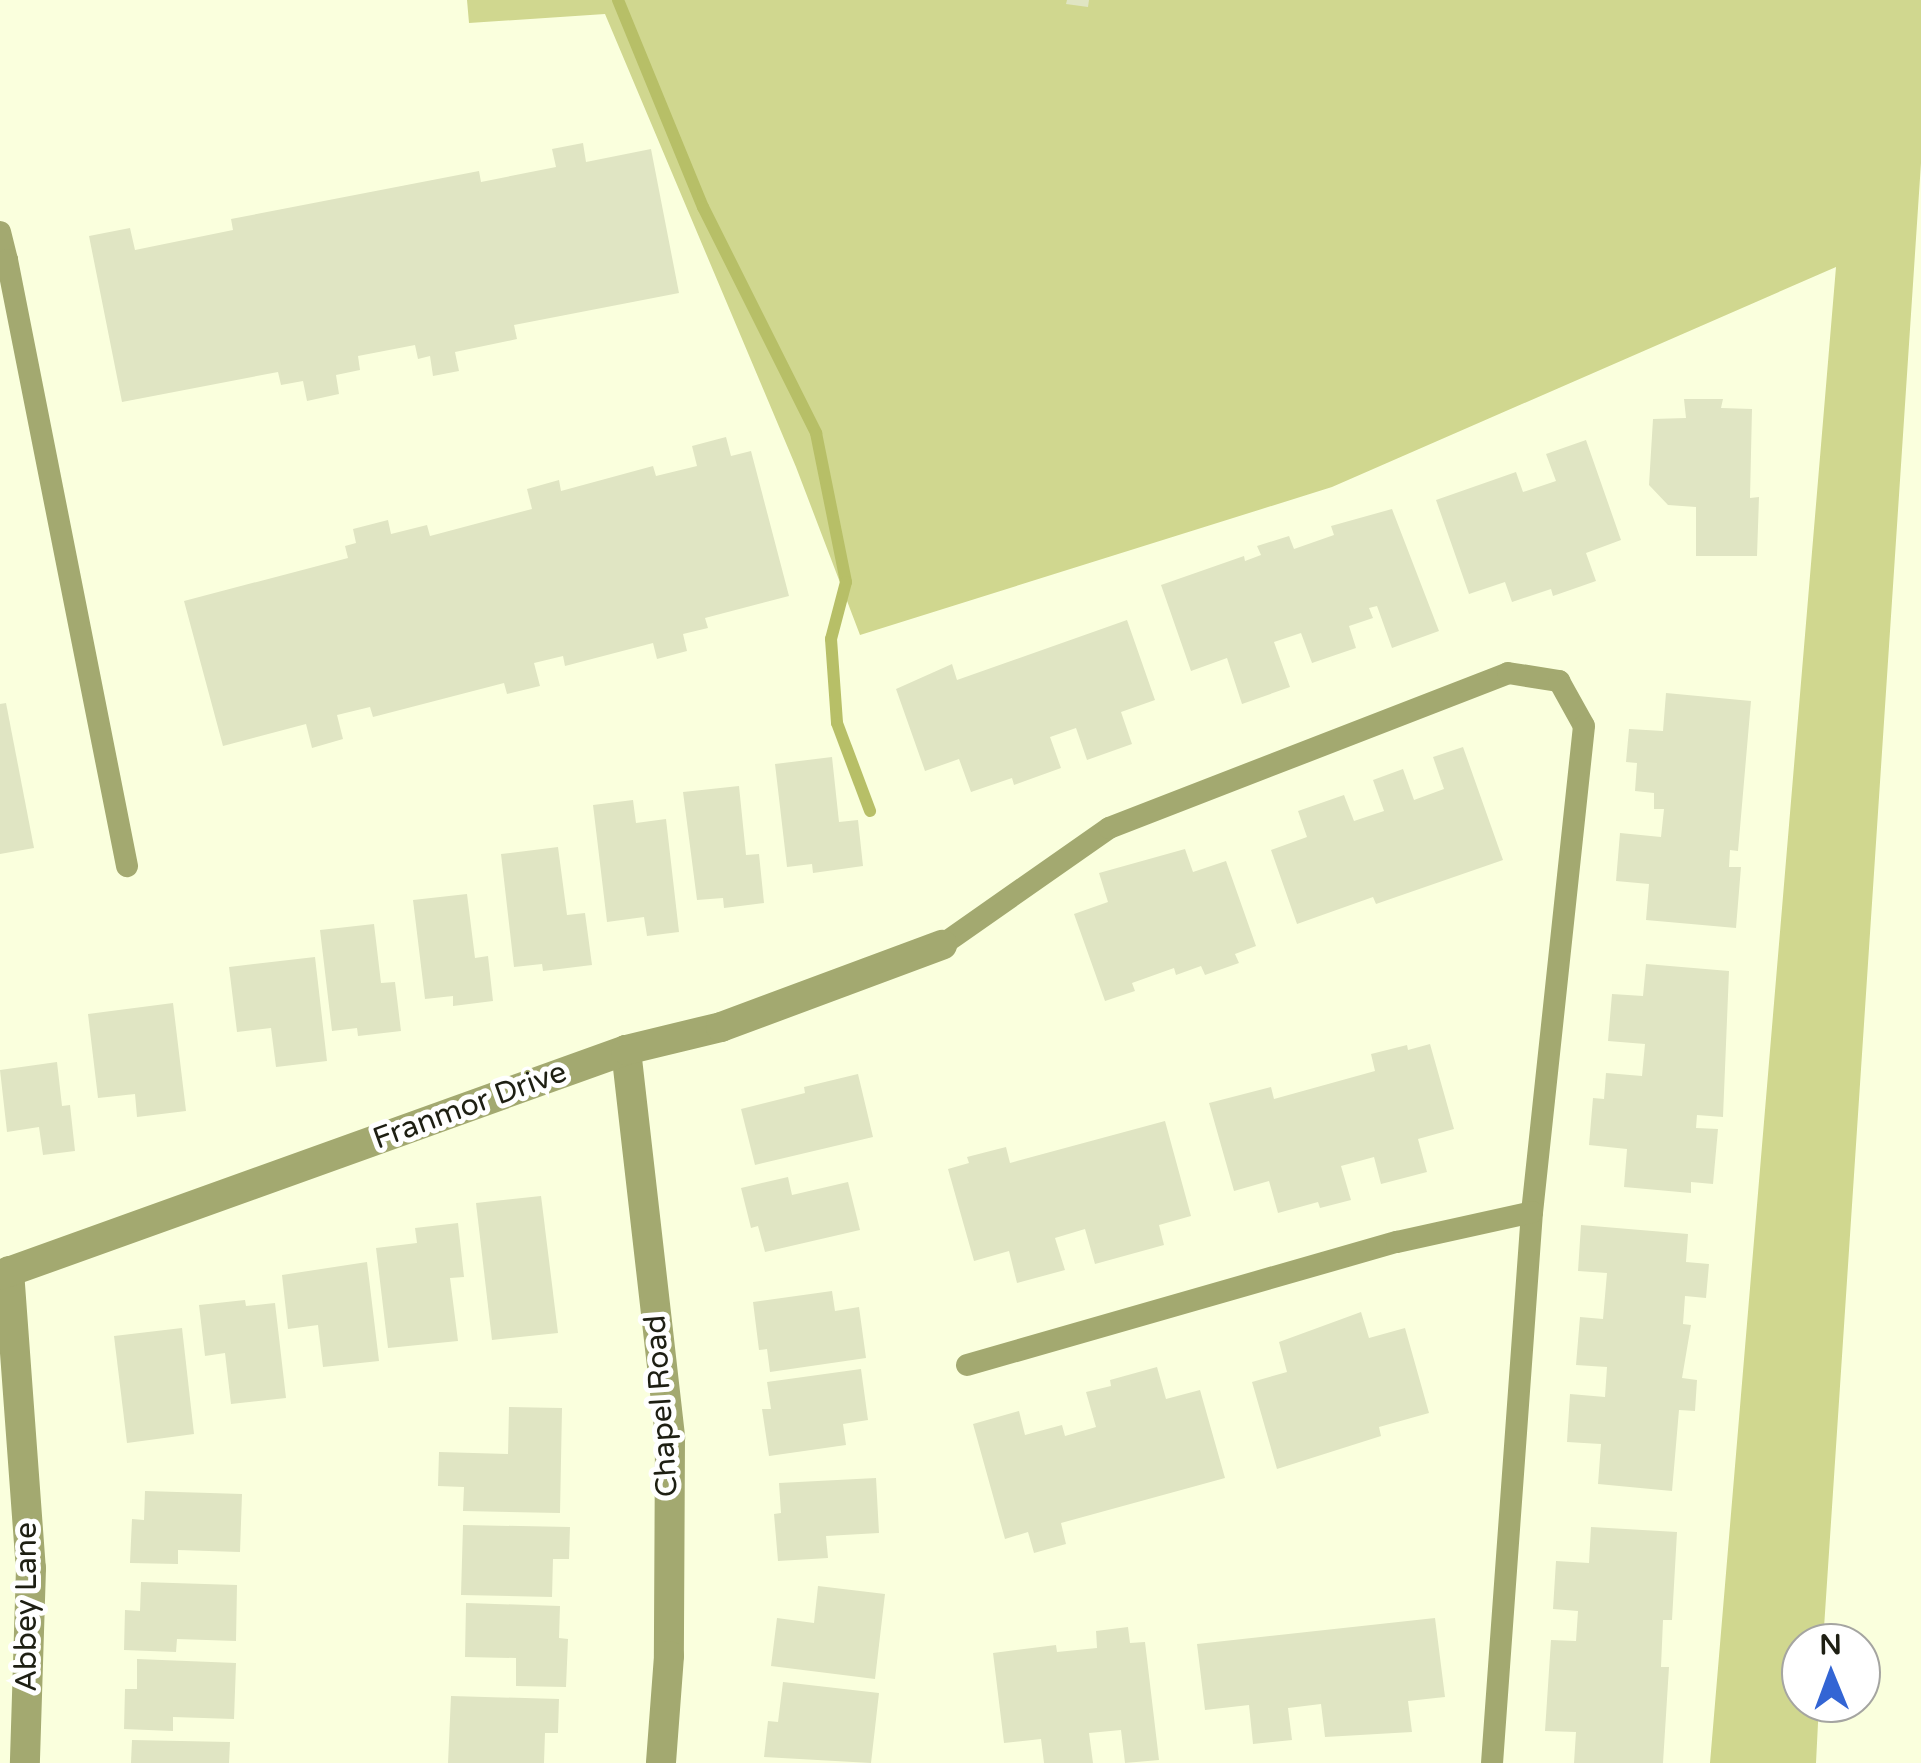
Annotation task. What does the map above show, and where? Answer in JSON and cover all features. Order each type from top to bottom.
[{"type":"street","name":"Franmor Drive","points":[[5,1273],[626,1050],[721,1026],[942,945]]},
{"type":"street","name":"Chapel Road","points":[[626,1050],[670,1439],[669,1656],[661,1763]]},
{"type":"street","name":"Abbey Lane","points":[[5,1273],[32,1568],[25,1763]]},
{"type":"lane","points":[[0,232],[127,866]]},
{"type":"lane","points":[[942,945],[1108,828],[1508,674],[1558,681],[1584,726],[1532,1212],[1492,1763]]},
{"type":"lane","points":[[967,1364],[1397,1242],[1532,1212]]},
{"type":"green space","points":[[467,0],[1921,0],[1921,163],[1824,1623],[1781,1623],[1781,1723],[1818,1723],[1816,1763],[1710,1763],[1836,267],[1332,487],[860,635],[796,467],[605,14],[469,23]]},
{"type":"building","points":[[1067,0],[1089,0],[1088,7],[1066,4]]},
{"type":"building","points":[[583,143],[586,162],[651,149],[679,293],[514,325],[517,339],[455,352],[459,371],[433,376],[430,356],[418,359],[415,345],[358,356],[360,370],[336,375],[339,394],[307,401],[303,381],[281,385],[278,372],[122,402],[89,236],[130,228],[135,250],[233,230],[231,219],[479,171],[481,182],[556,167],[552,149]]},
{"type":"building","points":[[1684,399],[1723,399],[1721,408],[1752,409],[1750,498],[1759,497],[1757,556],[1696,556],[1696,507],[1668,505],[1649,485],[1653,419],[1686,418]]},
{"type":"building","points":[[726,437],[731,456],[751,451],[789,596],[705,618],[708,628],[683,634],[687,651],[657,659],[653,643],[565,666],[563,656],[534,663],[540,686],[507,694],[504,683],[373,717],[370,707],[337,715],[343,739],[312,748],[306,724],[223,746],[184,601],[348,558],[345,546],[356,543],[353,529],[388,520],[391,534],[427,525],[430,536],[532,509],[527,489],[559,480],[561,491],[653,466],[656,476],[697,466],[692,446]]},
{"type":"building","points":[[1586,440],[1621,540],[1586,553],[1596,581],[1553,596],[1551,589],[1512,602],[1505,582],[1469,594],[1436,500],[1516,472],[1523,492],[1556,481],[1546,454]]},
{"type":"building","points":[[1392,509],[1439,631],[1392,648],[1377,606],[1369,608],[1373,618],[1349,626],[1356,648],[1312,663],[1301,633],[1274,642],[1290,687],[1242,704],[1227,658],[1191,671],[1161,585],[1244,556],[1245,561],[1261,555],[1257,546],[1289,536],[1294,549],[1334,535],[1331,526]]},
{"type":"building","points":[[1127,620],[1155,700],[1121,712],[1132,744],[1087,760],[1076,728],[1050,737],[1061,768],[1014,785],[1012,778],[971,792],[959,759],[925,771],[896,689],[952,664],[957,680]]},
{"type":"building","points":[[1666,693],[1751,701],[1738,851],[1730,850],[1729,867],[1741,867],[1736,928],[1646,920],[1649,884],[1616,881],[1620,833],[1661,837],[1664,809],[1654,809],[1654,793],[1635,791],[1637,763],[1626,762],[1629,729],[1663,731]]},
{"type":"building","points":[[6,703],[34,848],[0,854],[0,704]]},
{"type":"building","points":[[1463,747],[1503,860],[1376,904],[1373,897],[1297,924],[1271,850],[1307,837],[1298,811],[1344,795],[1354,821],[1384,811],[1373,780],[1403,769],[1414,800],[1444,789],[1433,757]]},
{"type":"building","points":[[832,757],[839,822],[858,820],[863,866],[813,873],[812,864],[787,867],[775,764]]},
{"type":"building","points":[[739,786],[746,855],[759,854],[764,903],[724,908],[723,898],[697,900],[683,792]]},
{"type":"building","points":[[633,800],[636,823],[666,819],[679,932],[647,936],[644,917],[607,922],[593,805]]},
{"type":"building","points":[[558,847],[567,915],[585,913],[592,965],[543,971],[542,964],[514,967],[501,854]]},
{"type":"building","points":[[1185,849],[1193,872],[1226,861],[1256,946],[1235,954],[1239,963],[1205,975],[1201,966],[1176,975],[1174,968],[1132,983],[1135,991],[1105,1001],[1074,914],[1108,902],[1099,873]]},
{"type":"building","points":[[467,894],[475,958],[488,956],[493,1001],[453,1006],[453,996],[425,999],[413,900]]},
{"type":"building","points":[[374,924],[381,983],[395,982],[401,1031],[358,1036],[357,1028],[332,1031],[320,930]]},
{"type":"building","points":[[315,957],[327,1061],[276,1067],[271,1028],[237,1032],[229,967]]},
{"type":"building","points":[[1646,964],[1729,971],[1723,1117],[1697,1115],[1696,1128],[1718,1129],[1713,1184],[1691,1182],[1691,1193],[1624,1187],[1627,1149],[1589,1145],[1593,1098],[1604,1099],[1606,1073],[1642,1076],[1645,1044],[1608,1041],[1612,994],[1643,996]]},
{"type":"building","points":[[173,1003],[186,1111],[137,1117],[135,1094],[98,1098],[88,1014]]},
{"type":"building","points":[[1430,1044],[1454,1129],[1418,1139],[1427,1172],[1381,1184],[1374,1157],[1341,1166],[1351,1200],[1320,1208],[1318,1202],[1278,1213],[1269,1181],[1234,1191],[1209,1103],[1271,1087],[1274,1099],[1375,1071],[1371,1054]]},
{"type":"building","points":[[57,1062],[62,1106],[70,1105],[75,1151],[43,1155],[39,1127],[7,1132],[0,1070]]},
{"type":"building","points":[[858,1074],[873,1137],[755,1165],[741,1109],[805,1093],[804,1087]]},
{"type":"building","points":[[1165,1121],[1191,1216],[1159,1225],[1164,1245],[1095,1264],[1085,1229],[1055,1238],[1065,1270],[1017,1283],[1009,1251],[974,1261],[948,1169],[969,1163],[967,1157],[1006,1147],[1010,1163]]},
{"type":"building","points":[[788,1177],[792,1195],[848,1182],[860,1230],[765,1252],[758,1226],[751,1228],[741,1188]]},
{"type":"building","points":[[541,1196],[558,1333],[492,1340],[476,1203]]},
{"type":"building","points":[[458,1223],[464,1277],[450,1278],[458,1341],[388,1348],[376,1248],[417,1243],[415,1228]]},
{"type":"building","points":[[1581,1225],[1688,1234],[1686,1262],[1709,1264],[1706,1298],[1685,1296],[1683,1324],[1691,1325],[1682,1378],[1697,1380],[1695,1411],[1679,1410],[1672,1491],[1598,1484],[1601,1444],[1567,1442],[1570,1394],[1605,1397],[1607,1367],[1576,1365],[1580,1317],[1603,1319],[1607,1273],[1578,1271]]},
{"type":"building","points":[[367,1262],[379,1361],[323,1367],[318,1325],[288,1329],[282,1275]]},
{"type":"building","points":[[832,1291],[835,1311],[859,1307],[866,1358],[770,1372],[767,1349],[759,1350],[753,1302]]},
{"type":"building","points":[[245,1300],[246,1306],[275,1303],[286,1398],[231,1404],[225,1353],[205,1356],[199,1305]]},
{"type":"building","points":[[1361,1312],[1369,1338],[1405,1328],[1429,1413],[1379,1427],[1381,1436],[1277,1469],[1252,1382],[1287,1372],[1279,1342]]},
{"type":"building","points":[[182,1328],[194,1434],[127,1443],[114,1336]]},
{"type":"building","points":[[1157,1367],[1166,1399],[1200,1390],[1225,1478],[1061,1523],[1066,1544],[1034,1553],[1028,1532],[1005,1539],[973,1424],[1019,1411],[1025,1435],[1062,1425],[1065,1436],[1096,1427],[1086,1392],[1111,1386],[1110,1380]]},
{"type":"building","points":[[861,1369],[868,1420],[843,1424],[846,1445],[769,1456],[762,1409],[771,1409],[767,1382]]},
{"type":"building","points":[[509,1407],[562,1408],[560,1513],[463,1511],[464,1487],[438,1486],[439,1452],[508,1454]]},
{"type":"building","points":[[876,1478],[879,1533],[826,1536],[828,1558],[778,1561],[774,1514],[781,1513],[779,1483]]},
{"type":"building","points":[[145,1491],[242,1494],[240,1552],[178,1550],[178,1564],[130,1563],[132,1519],[144,1520]]},
{"type":"building","points":[[463,1525],[570,1527],[569,1559],[553,1559],[552,1597],[461,1595]]},
{"type":"building","points":[[1591,1527],[1677,1532],[1672,1620],[1663,1620],[1661,1667],[1669,1667],[1663,1763],[1574,1763],[1576,1732],[1545,1731],[1551,1640],[1576,1641],[1578,1611],[1553,1609],[1556,1561],[1589,1563]]},
{"type":"building","points":[[141,1582],[237,1585],[236,1641],[177,1639],[176,1652],[124,1650],[125,1610],[140,1611]]},
{"type":"building","points":[[818,1586],[885,1594],[875,1679],[771,1666],[777,1618],[814,1623]]},
{"type":"building","points":[[466,1603],[560,1606],[559,1638],[568,1639],[566,1687],[516,1686],[516,1658],[465,1657]]},
{"type":"building","points":[[1435,1618],[1445,1697],[1408,1701],[1412,1732],[1325,1737],[1321,1704],[1288,1708],[1292,1740],[1253,1744],[1249,1705],[1205,1710],[1197,1644]]},
{"type":"building","points":[[1128,1627],[1130,1643],[1145,1642],[1159,1760],[1125,1763],[1121,1730],[1089,1733],[1093,1763],[1044,1763],[1041,1739],[1004,1743],[993,1653],[1056,1645],[1057,1652],[1097,1648],[1096,1631]]},
{"type":"building","points":[[137,1659],[236,1663],[234,1719],[173,1717],[173,1731],[124,1729],[125,1689],[137,1689]]},
{"type":"building","points":[[783,1682],[879,1693],[871,1763],[764,1757],[768,1721],[778,1722]]},
{"type":"building","points":[[451,1696],[559,1699],[558,1733],[545,1733],[544,1763],[448,1763]]},
{"type":"building","points":[[132,1740],[230,1742],[229,1763],[131,1763]]},
{"type":"waterway","points":[[618,0],[703,207],[816,433],[846,582],[831,639],[837,723],[870,811]]}]
